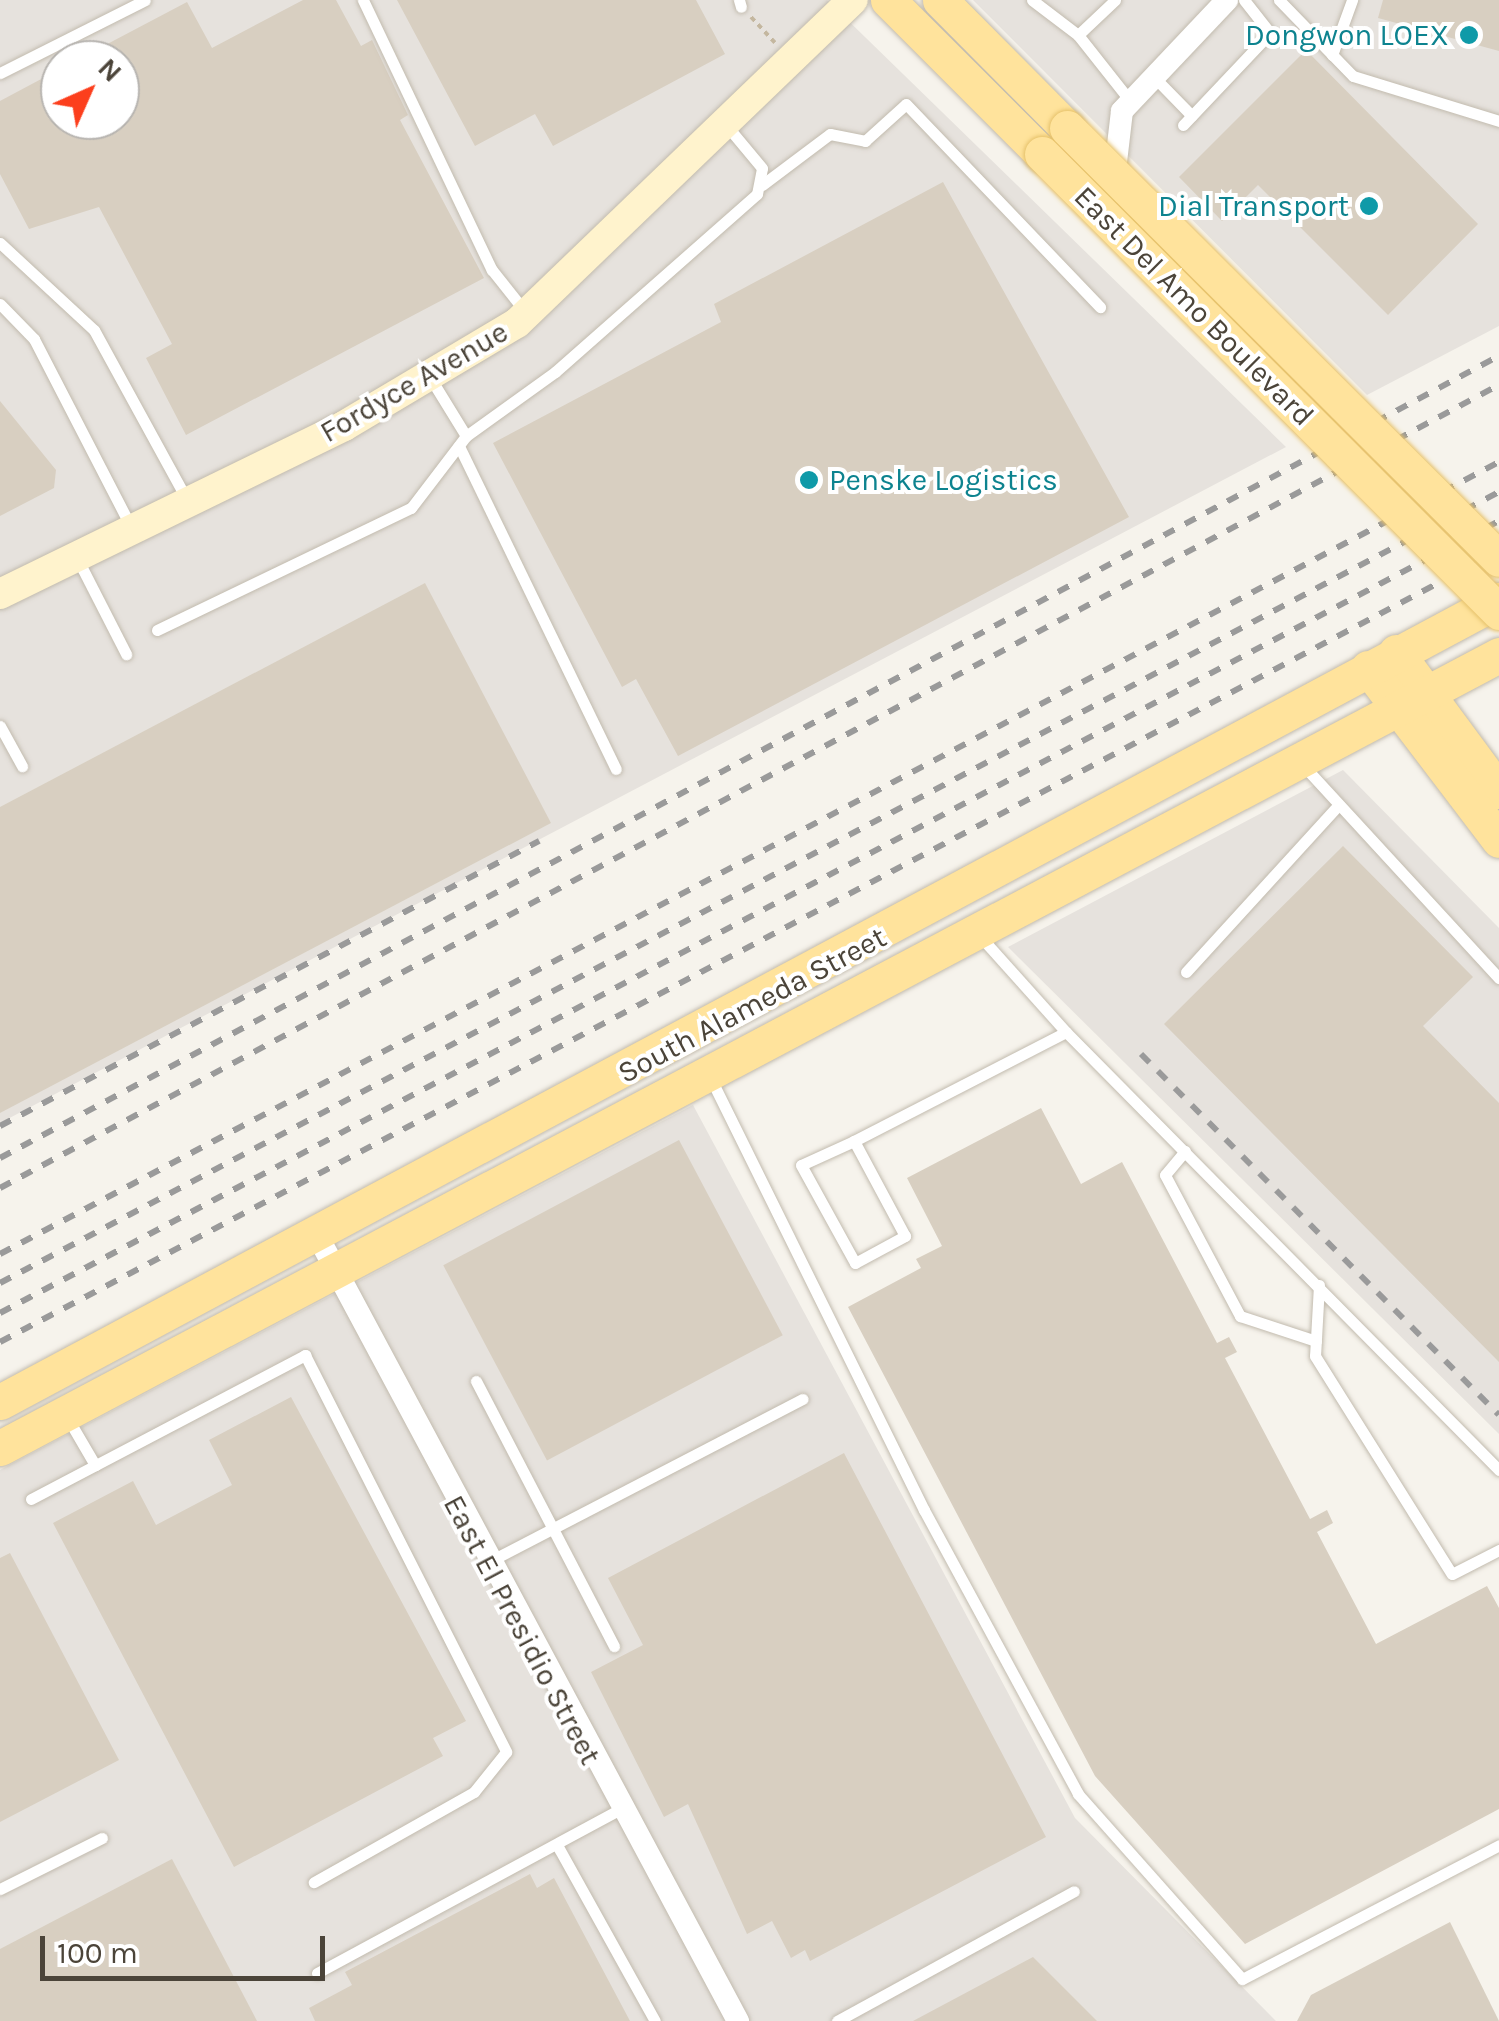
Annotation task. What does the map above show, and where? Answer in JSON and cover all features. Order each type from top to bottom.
[{"type":"main road","name":"East Del Amo Boulevard","points":[[888,0],[1499,612]]},
{"type":"main road","name":"East Del Amo Boulevard","points":[[940,0],[1499,559]]},
{"type":"main road","name":"South Alameda Street","points":[[0,1402],[960,894],[1382,660],[1499,600]]},
{"type":"main road","name":"South Alameda Street","points":[[0,1448],[1499,654]]},
{"type":"main road","points":[[1382,660],[1499,840]]},
{"type":"main road","points":[[1411,702],[1499,790]]},
{"type":"main road","points":[[960,894],[977,932]]},
{"type":"main road","points":[[46,1378],[66,1414]]},
{"type":"street","name":"Fordyce Avenue","points":[[0,594],[431,379],[528,314],[853,0]]},
{"type":"street","points":[[1227,0],[1131,102],[1114,140],[1114,186],[1268,342]]},
{"type":"street","name":"East El Presidio Street","points":[[316,1234],[617,1810],[738,2021]]},
{"type":"lane","points":[[0,73],[144,0]]},
{"type":"lane","points":[[363,0],[492,270],[528,314]]},
{"type":"lane","points":[[1032,0],[1078,35],[1131,102]]},
{"type":"lane","points":[[1078,35],[1114,0]]},
{"type":"lane","points":[[1154,77],[1188,120],[1270,34],[1244,0]]},
{"type":"lane","points":[[1278,0],[1353,76],[1499,121]]},
{"type":"lane","points":[[1332,55],[1352,0]]},
{"type":"lane","points":[[157,630],[411,508],[462,441],[555,372],[762,185],[830,134],[865,142],[906,104],[1100,307]]},
{"type":"lane","points":[[726,126],[762,168],[762,185]]},
{"type":"lane","points":[[0,242],[94,330],[188,502]]},
{"type":"lane","points":[[0,304],[34,338],[132,528]]},
{"type":"lane","points":[[431,379],[616,770]]},
{"type":"lane","points":[[76,556],[126,654]]},
{"type":"lane","points":[[0,726],[22,766]]},
{"type":"lane","points":[[1300,760],[1334,809],[1499,978]]},
{"type":"lane","points":[[1186,972],[1334,809]]},
{"type":"lane","points":[[977,932],[1066,1032],[1499,1470]]},
{"type":"lane","points":[[854,1141],[905,1236],[855,1263],[801,1165],[1066,1032]]},
{"type":"lane","points":[[709,1075],[924,1510],[1078,1794],[1242,1979],[1499,1845]]},
{"type":"lane","points":[[1185,1151],[1165,1175],[1240,1316],[1316,1342]]},
{"type":"lane","points":[[1320,1285],[1315,1356],[1452,1574],[1499,1550]]},
{"type":"lane","points":[[31,1499],[305,1355],[506,1752],[474,1792],[314,1882]]},
{"type":"lane","points":[[476,1381],[614,1646]]},
{"type":"lane","points":[[486,1563],[802,1399]]},
{"type":"lane","points":[[66,1414],[95,1465]]},
{"type":"lane","points":[[317,1973],[617,1810]]},
{"type":"lane","points":[[0,1890],[102,1838]]},
{"type":"lane","points":[[557,1845],[654,2021]]},
{"type":"lane","points":[[837,2021],[1074,1890]]},
{"type":"path","points":[[740,4],[792,61]]},
{"type":"shaded area","points":[[0,0],[827,0],[1286,447],[0,1123]]},
{"type":"shaded area","points":[[973,0],[1499,0],[1499,326],[1367,395]]},
{"type":"shaded area","points":[[1343,770],[1499,928],[1499,1434],[1008,947]]},
{"type":"shaded area","points":[[693,1105],[1075,1818],[1276,2021],[0,2021],[0,1470]]},
{"type":"building","points":[[303,0],[336,0],[361,46],[372,40],[408,115],[400,120],[484,278],[186,435],[146,358],[172,344],[99,207],[29,229],[0,174],[0,101],[40,80],[40,140],[140,140],[140,40],[115,40],[187,2],[212,48]]},
{"type":"building","points":[[397,0],[696,0],[725,54],[553,146],[535,114],[475,146]]},
{"type":"building","name":"Dongwon LOEX","points":[[1383,0],[1499,0],[1499,51],[1378,18]]},
{"type":"building","name":"Dial Transport","points":[[1306,50],[1478,224],[1388,315],[1258,185],[1222,221],[1179,177]]},
{"type":"building","name":"Penske Logistics","points":[[943,182],[1129,517],[678,756],[636,679],[622,687],[493,443],[721,322],[714,304]]},
{"type":"building","points":[[0,401],[56,470],[54,488],[0,516]]},
{"type":"building","points":[[425,583],[551,823],[0,1113],[0,807]]},
{"type":"building","points":[[1343,846],[1473,977],[1423,1026],[1499,1103],[1499,1362],[1164,1024]]},
{"type":"building","points":[[1041,1108],[1081,1184],[1122,1162],[1217,1343],[1229,1337],[1237,1352],[1225,1358],[1310,1519],[1327,1510],[1333,1523],[1317,1532],[1376,1644],[1487,1586],[1499,1608],[1499,1809],[1245,1944],[1095,1776],[848,1307],[921,1268],[916,1259],[942,1246],[907,1178]]},
{"type":"building","points":[[679,1140],[783,1335],[547,1460],[443,1265]]},
{"type":"building","points":[[291,1397],[466,1721],[433,1738],[443,1756],[234,1867],[53,1523],[133,1481],[156,1525],[232,1485],[209,1440]]},
{"type":"building","points":[[844,1453],[1046,1837],[810,1961],[805,1950],[791,1958],[772,1921],[747,1934],[688,1804],[664,1817],[591,1672],[643,1645],[608,1578]]},
{"type":"building","points":[[10,1553],[119,1760],[0,1822],[0,1558]]},
{"type":"building","points":[[172,1859],[257,2021],[0,2021],[0,1949]]},
{"type":"building","points":[[530,1874],[537,1888],[554,1878],[630,2021],[315,2021],[309,2008],[352,1985],[345,1972]]},
{"type":"building","points":[[1450,1922],[1499,2021],[1297,2021],[1311,1995]]},
{"type":"building","points":[[1033,1957],[1097,2021],[913,2021]]},
{"type":"railway","points":[[0,1158],[1499,356]]},
{"type":"railway","points":[[0,1188],[1499,385]]},
{"type":"railway","points":[[0,1254],[1499,462]]},
{"type":"railway","points":[[0,1283],[1499,492]]},
{"type":"railway","points":[[0,1313],[1499,521]]},
{"type":"railway","points":[[0,1342],[1499,551]]},
{"type":"railway","points":[[0,1126],[539,841]]},
{"type":"railway","points":[[1141,1054],[1499,1415]]},
{"type":"place","name":"Dongwon LOEX","points":[[1469,35]]},
{"type":"place","name":"Dial Transport","points":[[1369,206]]},
{"type":"place","name":"Penske Logistics","points":[[809,480]]}]
